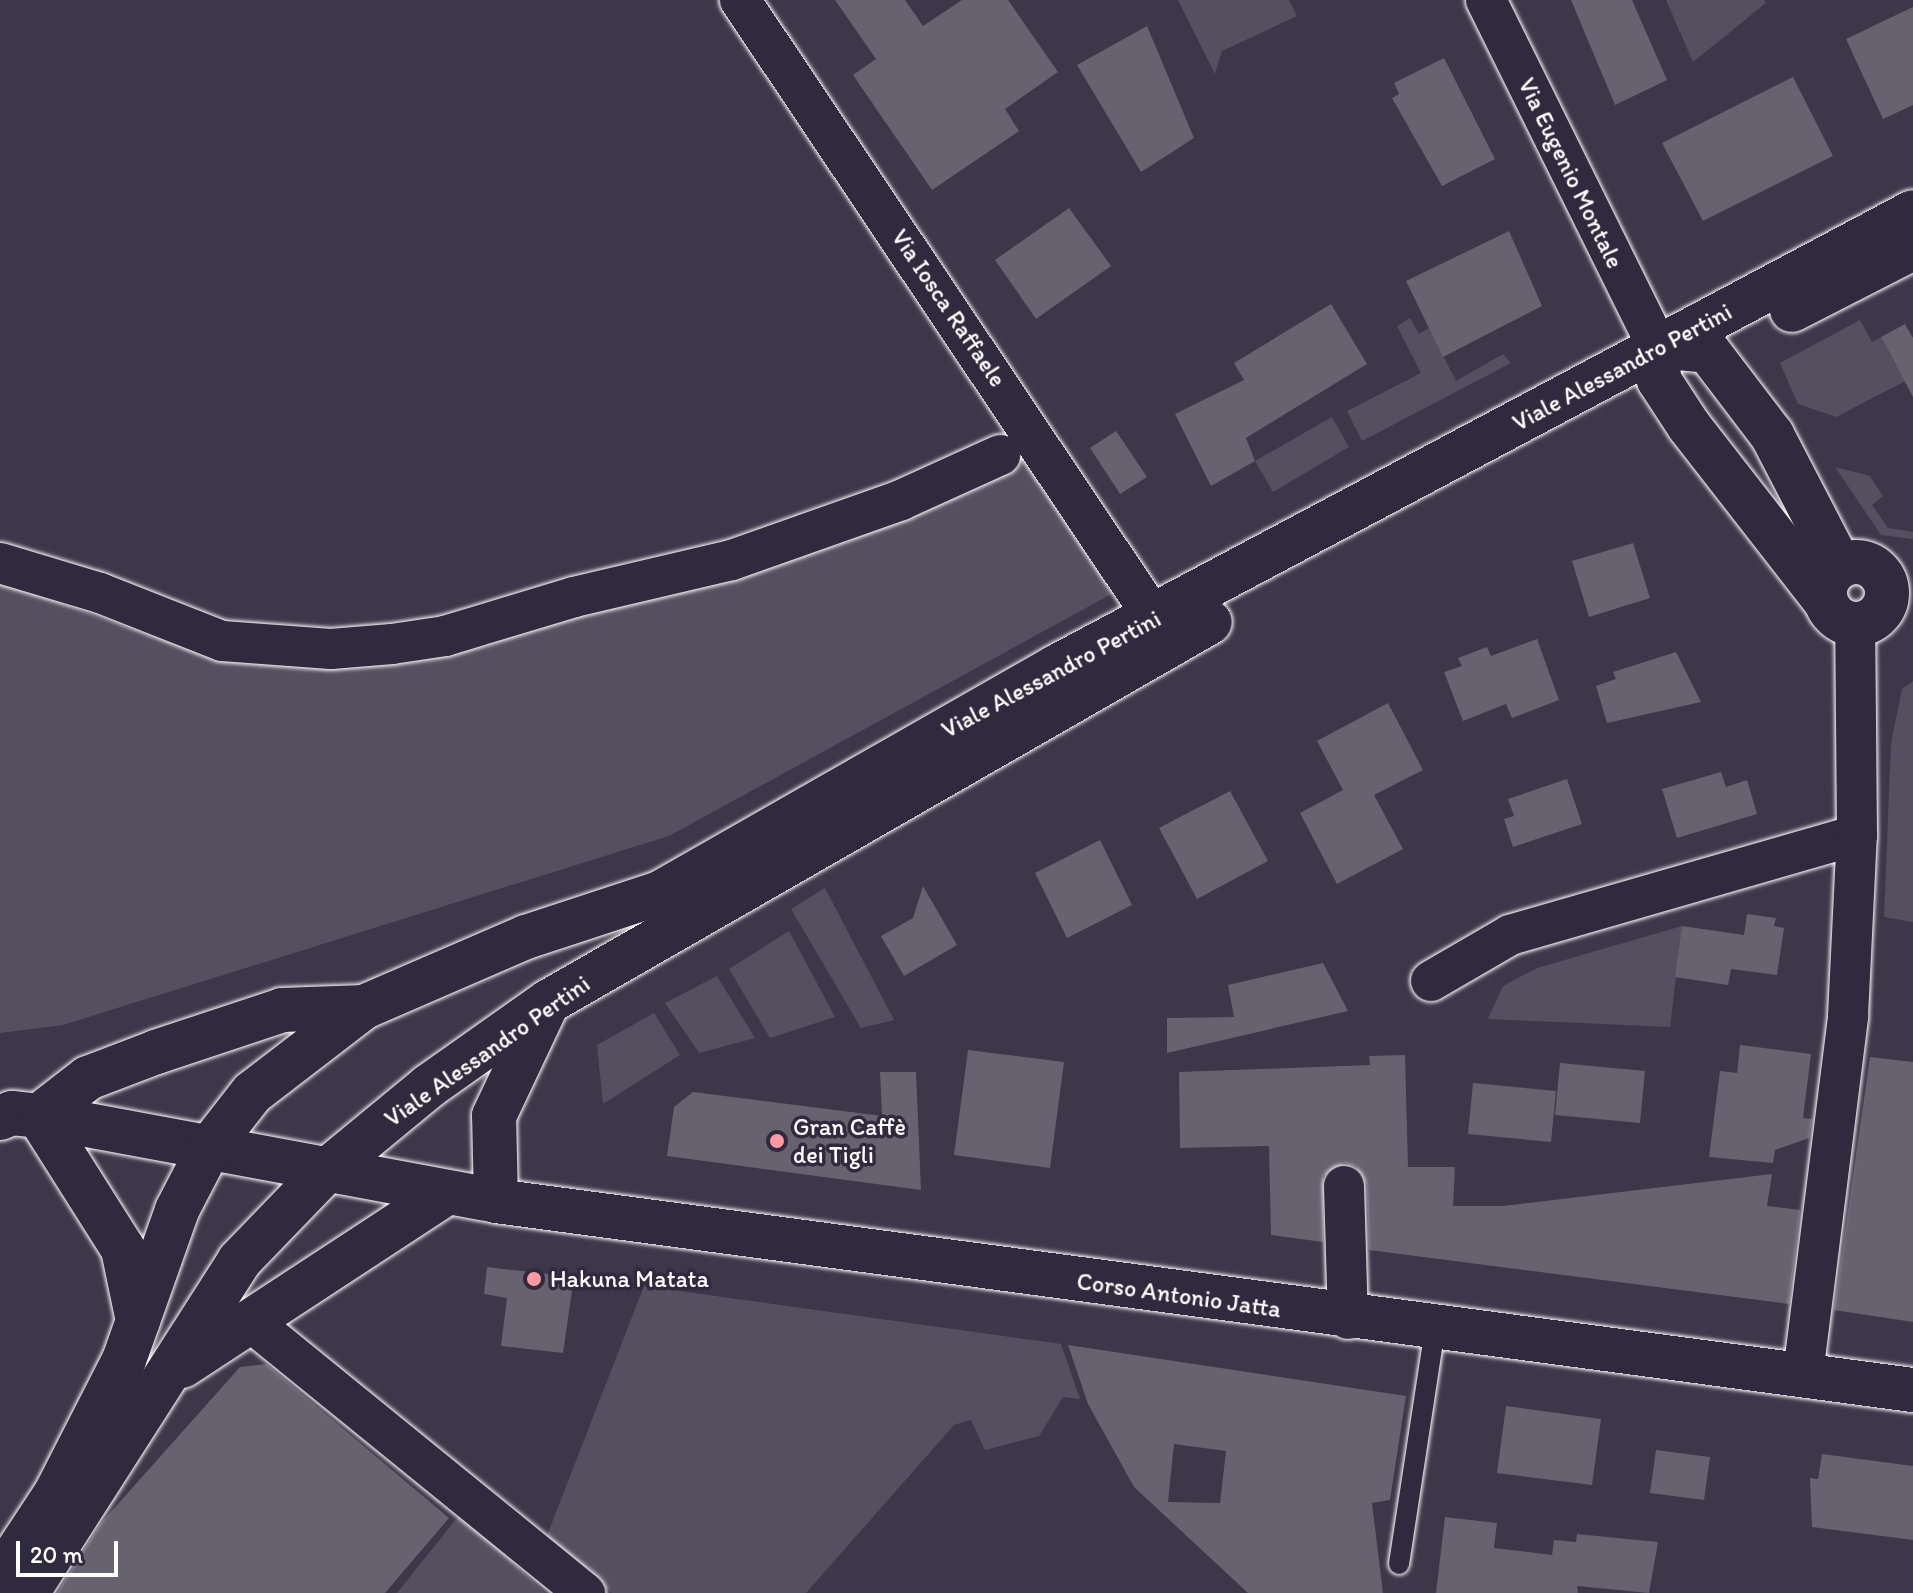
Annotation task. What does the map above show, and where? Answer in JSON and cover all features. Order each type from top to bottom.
[{"type":"main road","name":"Viale Alessandro Pertini","points":[[27,1593],[239,1261],[326,1171],[429,1086],[548,1002],[1071,697],[1658,363],[1913,212]]},
{"type":"main road","points":[[1864,598],[1658,363],[1708,351],[1913,248]]},
{"type":"main road","points":[[1708,351],[1772,435],[1864,598]]},
{"type":"main road","name":"Viale Alessandro Pertini","points":[[0,1578],[56,1493],[138,1324],[177,1210],[209,1148],[252,1093],[364,1007],[526,937],[660,893],[1056,667],[1658,363]]},
{"type":"main road","points":[[496,1201],[494,1116],[548,1002]]},
{"type":"main road","points":[[13,1111],[156,1052],[282,1010],[364,1007]]},
{"type":"main road","points":[[13,1111],[446,1193]]},
{"type":"main road","points":[[13,1111],[123,1249],[138,1324]]},
{"type":"main road","name":"Viale Alessandro Pertini","points":[[170,1373],[357,1247],[446,1193]]},
{"type":"main road","name":"Corso Antonio Jatta","points":[[446,1193],[1348,1319],[1913,1390]]},
{"type":"street","name":"Via Iosca Raffaele","points":[[740,0],[1154,618]]},
{"type":"street","name":"Via Eugenio Montale","points":[[1486,0],[1658,363]]},
{"type":"street","points":[[0,563],[100,593],[222,641],[331,649],[392,644],[445,636],[574,597],[732,560],[901,500],[1000,455]]},
{"type":"street","points":[[1803,1374],[1848,1016],[1864,598]]},
{"type":"street","points":[[1431,981],[1510,935],[1857,835]]},
{"type":"street","points":[[1344,1186],[1348,1319]]},
{"type":"street","points":[[250,1321],[585,1593]]},
{"type":"lane","points":[[1399,1564],[1435,1329]]},
{"type":"shaded area","points":[[1178,0],[1289,0],[1297,16],[1222,51],[1215,74]]},
{"type":"shaded area","points":[[1666,0],[1764,0],[1766,3],[1693,62]]},
{"type":"shaded area","points":[[1410,318],[1419,334],[1429,328],[1456,381],[1503,354],[1511,363],[1362,441],[1347,411],[1421,373],[1397,326]]},
{"type":"shaded area","points":[[1860,320],[1872,342],[1881,337],[1896,366],[1913,357],[1913,377],[1836,417],[1798,404],[1780,363]]},
{"type":"shaded area","points":[[1332,417],[1349,447],[1273,492],[1255,461]]},
{"type":"shaded area","points":[[1025,456],[1117,591],[669,836],[63,1025],[0,1033],[0,582],[191,650],[283,662],[428,659],[947,497]]},
{"type":"shaded area","points":[[1835,467],[1870,476],[1883,496],[1872,505],[1888,528],[1913,532],[1913,539],[1881,535]]},
{"type":"shaded area","points":[[1913,681],[1913,922],[1884,917],[1891,743],[1902,689]]},
{"type":"shaded area","points":[[825,888],[894,1020],[861,1028],[791,909]]},
{"type":"shaded area","points":[[1682,926],[1670,1027],[1488,1019],[1503,986],[1537,968]]},
{"type":"shaded area","points":[[789,931],[835,1017],[770,1038],[729,969]]},
{"type":"shaded area","points":[[717,976],[755,1038],[699,1053],[665,1003]]},
{"type":"shaded area","points":[[654,1013],[680,1055],[603,1104],[597,1045]]},
{"type":"shaded area","points":[[644,1286],[1061,1344],[1080,1399],[1063,1397],[1039,1436],[985,1450],[971,1420],[954,1425],[806,1593],[612,1593],[546,1538]]},
{"type":"shaded area","points":[[461,1513],[545,1593],[397,1593]]},
{"type":"building","points":[[835,0],[905,0],[923,26],[962,0],[1008,0],[1058,72],[1005,109],[1019,131],[932,190],[853,75],[876,59]]},
{"type":"building","points":[[1571,0],[1632,0],[1667,80],[1615,105]]},
{"type":"building","points":[[1913,7],[1913,105],[1883,119],[1846,39]]},
{"type":"building","points":[[1147,26],[1194,138],[1141,172],[1077,65]]},
{"type":"building","points":[[1444,58],[1495,159],[1442,186],[1392,98],[1399,94],[1394,83]]},
{"type":"building","points":[[1793,77],[1833,156],[1703,221],[1662,143]]},
{"type":"building","points":[[1069,208],[1111,266],[1036,319],[995,260]]},
{"type":"building","points":[[1509,231],[1542,306],[1443,357],[1406,281]]},
{"type":"building","points":[[1331,304],[1367,364],[1246,438],[1255,461],[1211,486],[1175,414],[1244,380],[1234,363]]},
{"type":"building","points":[[1905,324],[1913,338],[1913,397],[1881,337]]},
{"type":"building","points":[[1116,431],[1147,477],[1120,494],[1090,448]]},
{"type":"building","points":[[1633,543],[1650,598],[1589,617],[1572,561]]},
{"type":"building","points":[[1537,639],[1559,700],[1512,718],[1506,704],[1463,721],[1444,672],[1462,666],[1458,658],[1487,647],[1491,656]]},
{"type":"building","points":[[1676,652],[1701,702],[1607,723],[1596,686],[1616,679],[1613,672]]},
{"type":"building","points":[[1388,703],[1423,770],[1374,795],[1403,849],[1337,884],[1300,813],[1343,790],[1317,741]]},
{"type":"building","points":[[1721,772],[1726,787],[1747,780],[1757,814],[1677,838],[1662,789]]},
{"type":"building","points":[[1567,779],[1582,824],[1513,847],[1504,819],[1514,816],[1508,799]]},
{"type":"building","points":[[1230,791],[1268,861],[1197,899],[1159,828]]},
{"type":"building","points":[[1100,840],[1132,905],[1067,938],[1035,873]]},
{"type":"building","points":[[923,886],[957,945],[904,976],[881,936],[913,918]]},
{"type":"building","points":[[1747,914],[1776,918],[1774,926],[1784,928],[1777,975],[1731,969],[1728,985],[1675,977],[1682,926],[1744,935]]},
{"type":"building","points":[[1323,963],[1348,1011],[1167,1053],[1167,1018],[1234,1017],[1228,985]]},
{"type":"building","points":[[1740,1045],[1811,1054],[1803,1118],[1812,1119],[1809,1138],[1775,1150],[1773,1163],[1709,1157],[1720,1071],[1737,1073]]},
{"type":"building","points":[[968,1050],[1064,1062],[1050,1168],[954,1155]]},
{"type":"building","points":[[1405,1055],[1408,1167],[1455,1167],[1453,1206],[1503,1206],[1772,1174],[1767,1206],[1800,1210],[1789,1304],[1369,1250],[1367,1185],[1356,1166],[1344,1163],[1323,1176],[1323,1242],[1271,1235],[1269,1146],[1180,1148],[1179,1072],[1370,1065],[1369,1056]]},
{"type":"building","points":[[1870,1057],[1913,1062],[1913,1322],[1834,1310]]},
{"type":"building","points":[[1560,1063],[1645,1071],[1640,1123],[1555,1115]]},
{"type":"building","points":[[880,1072],[916,1072],[921,1190],[667,1156],[674,1107],[693,1092],[882,1116]]},
{"type":"building","points":[[1473,1083],[1556,1091],[1551,1142],[1468,1134]]},
{"type":"building","points":[[487,1267],[574,1277],[563,1353],[501,1346],[507,1298],[484,1294]]},
{"type":"building","points":[[1068,1345],[1406,1396],[1390,1500],[1372,1503],[1383,1593],[1248,1593],[1134,1487],[1088,1404]],"holes":[[[1174,1444],[1226,1451],[1220,1503],[1168,1502]]]},
{"type":"building","points":[[266,1364],[449,1518],[385,1593],[57,1593],[101,1523],[240,1367]]},
{"type":"building","points":[[1506,1406],[1601,1419],[1592,1485],[1497,1473]]},
{"type":"building","points":[[1656,1450],[1710,1457],[1704,1500],[1650,1493]]},
{"type":"building","points":[[1822,1454],[1913,1466],[1913,1540],[1812,1527],[1810,1478],[1818,1479]]},
{"type":"building","points":[[1445,1517],[1497,1523],[1494,1548],[1552,1555],[1554,1540],[1576,1542],[1577,1534],[1658,1542],[1649,1593],[1577,1586],[1578,1593],[1436,1593]]},
{"type":"place","name":"Gran Caffè dei Tigli","points":[[777,1141]]},
{"type":"place","name":"Hakuna Matata","points":[[534,1279]]}]
